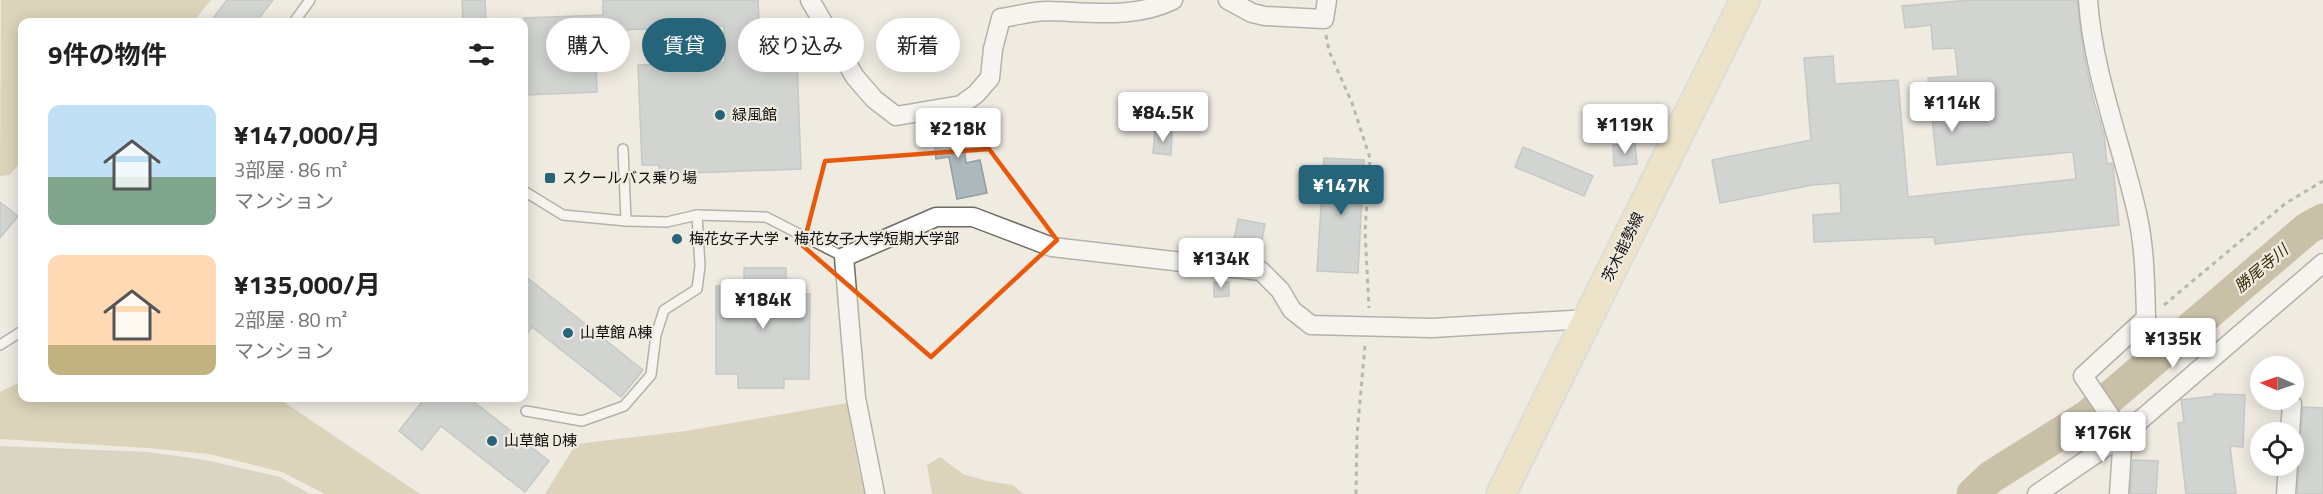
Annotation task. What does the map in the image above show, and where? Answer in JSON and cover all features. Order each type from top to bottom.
[{"type":"main road","name":"茨木能勢線","points":[[1501,494],[1745,0]]},
{"type":"street","points":[[810,0],[855,77],[874,99],[896,116],[961,105],[976,94],[990,78],[993,49],[1001,18],[1045,11],[1099,14],[1159,7],[1173,0]]},
{"type":"street","points":[[1228,0],[1252,13],[1265,16],[1324,19],[1327,0]]},
{"type":"street","points":[[2088,0],[2097,61],[2137,214],[2144,255],[2146,318],[2083,376],[2124,435],[2119,494]]},
{"type":"street","points":[[875,494],[856,398],[844,257],[936,217],[973,217],[1052,247],[1261,271],[1280,290],[1292,310],[1311,325],[1432,328],[1588,319]]},
{"type":"street","points":[[2037,494],[2124,435],[2323,263]]},
{"type":"street","points":[[2286,494],[2287,476]]},
{"type":"lane","points":[[297,18],[310,0]]},
{"type":"lane","points":[[623,149],[626,221]]},
{"type":"lane","points":[[528,193],[563,215],[667,222],[697,215],[765,217],[844,257]]},
{"type":"lane","points":[[526,411],[582,421],[624,406],[651,375],[656,335],[664,310],[697,289],[700,266],[697,215]]},
{"type":"lane","points":[[0,345],[18,334]]},
{"type":"path","points":[[1324,19],[1329,51],[1359,121],[1370,158],[1365,231],[1370,308],[1357,435],[1356,494]]},
{"type":"path","points":[[2146,318],[2286,203],[2323,181]]},
{"type":"highlighted area","points":[[989,149],[1057,240],[931,357],[803,246],[825,161]]},
{"type":"shaded area","points":[[1,0],[211,0],[196,18],[18,18],[18,165],[10,175],[0,176]]},
{"type":"shaded area","points":[[18,383],[18,402],[284,402],[420,494],[325,494],[282,472],[209,454],[0,439],[0,392]]},
{"type":"shaded area","points":[[847,403],[859,470],[866,494],[545,494],[576,444],[686,431]]},
{"type":"shaded area","points":[[0,446],[148,452],[205,460],[280,477],[310,494],[0,494]]},
{"type":"shaded area","points":[[940,457],[963,474],[1013,485],[1023,494],[932,494],[927,465]]},
{"type":"building","points":[[227,0],[273,0],[259,18],[213,18]]},
{"type":"building","points":[[462,0],[485,0],[486,18],[463,18]]},
{"type":"building","name":"緑風館","points":[[603,0],[758,0],[759,18],[738,18],[738,72],[797,72],[801,169],[660,174],[659,165],[642,165],[638,65],[642,65],[642,72],[726,72],[726,18],[642,18],[642,29],[630,30],[630,18],[546,18],[546,72],[596,72],[597,92],[528,95],[528,18],[524,18],[603,15]]},
{"type":"building","points":[[1970,0],[2077,0],[2084,56],[2104,135],[2107,164],[2112,163],[2113,166],[2119,225],[1935,244],[1934,237],[1814,242],[1813,215],[1841,213],[1840,183],[1812,185],[1720,203],[1712,160],[1811,140],[1804,58],[1833,56],[1835,84],[1898,80],[1908,197],[2076,179],[2073,152],[1937,165],[1928,78],[1958,76],[1955,48],[1933,49],[1931,25],[1905,28],[1902,6]]},
{"type":"building","points":[[961,119],[966,163],[980,160],[987,193],[957,199],[949,157],[936,159],[932,123]]},
{"type":"building","points":[[1155,131],[1172,132],[1171,155],[1153,153]]},
{"type":"building","points":[[1635,143],[1637,164],[1614,166],[1613,145]]},
{"type":"building","points":[[1523,147],[1593,176],[1584,196],[1515,167]]},
{"type":"building","points":[[1324,158],[1364,160],[1358,273],[1317,271]]},
{"type":"building","points":[[0,202],[18,216],[0,238]]},
{"type":"building","points":[[1238,219],[1265,224],[1259,255],[1232,250]]},
{"type":"building","points":[[744,268],[786,268],[786,282],[795,282],[795,294],[810,294],[809,379],[784,379],[784,388],[738,388],[738,374],[716,374],[716,286],[744,286]]},
{"type":"building","name":"山草館 A棟","points":[[528,278],[643,370],[621,397],[532,327],[528,332]]},
{"type":"building","points":[[1214,282],[1229,282],[1229,296],[1214,297]]},
{"type":"building","points":[[2214,394],[2245,395],[2243,447],[2230,446],[2236,494],[2186,494],[2178,423],[2184,422],[2181,400],[2214,396]]},
{"type":"building","name":"山草館 D棟","points":[[422,402],[474,402],[549,461],[525,492],[441,426],[422,450],[399,431]]},
{"type":"building","points":[[2304,407],[2323,408],[2323,494],[2297,494],[2298,476],[2304,476],[2304,422],[2302,422]]},
{"type":"building","points":[[2133,460],[2158,461],[2156,494],[2130,494]]},
{"type":"waterway","name":"勝尾寺川","points":[[1973,494],[1991,477],[2088,416],[2308,228],[2323,220]]},
{"type":"place","name":"緑風館","points":[[720,115]]},
{"type":"place","name":"スクールバス乗り場","points":[[550,178]]},
{"type":"place","name":"梅花女子大学・梅花女子大学短期大学部","points":[[677,239]]},
{"type":"place","name":"山草館 A棟","points":[[568,333]]},
{"type":"place","name":"山草館 D棟","points":[[492,441]]}]
